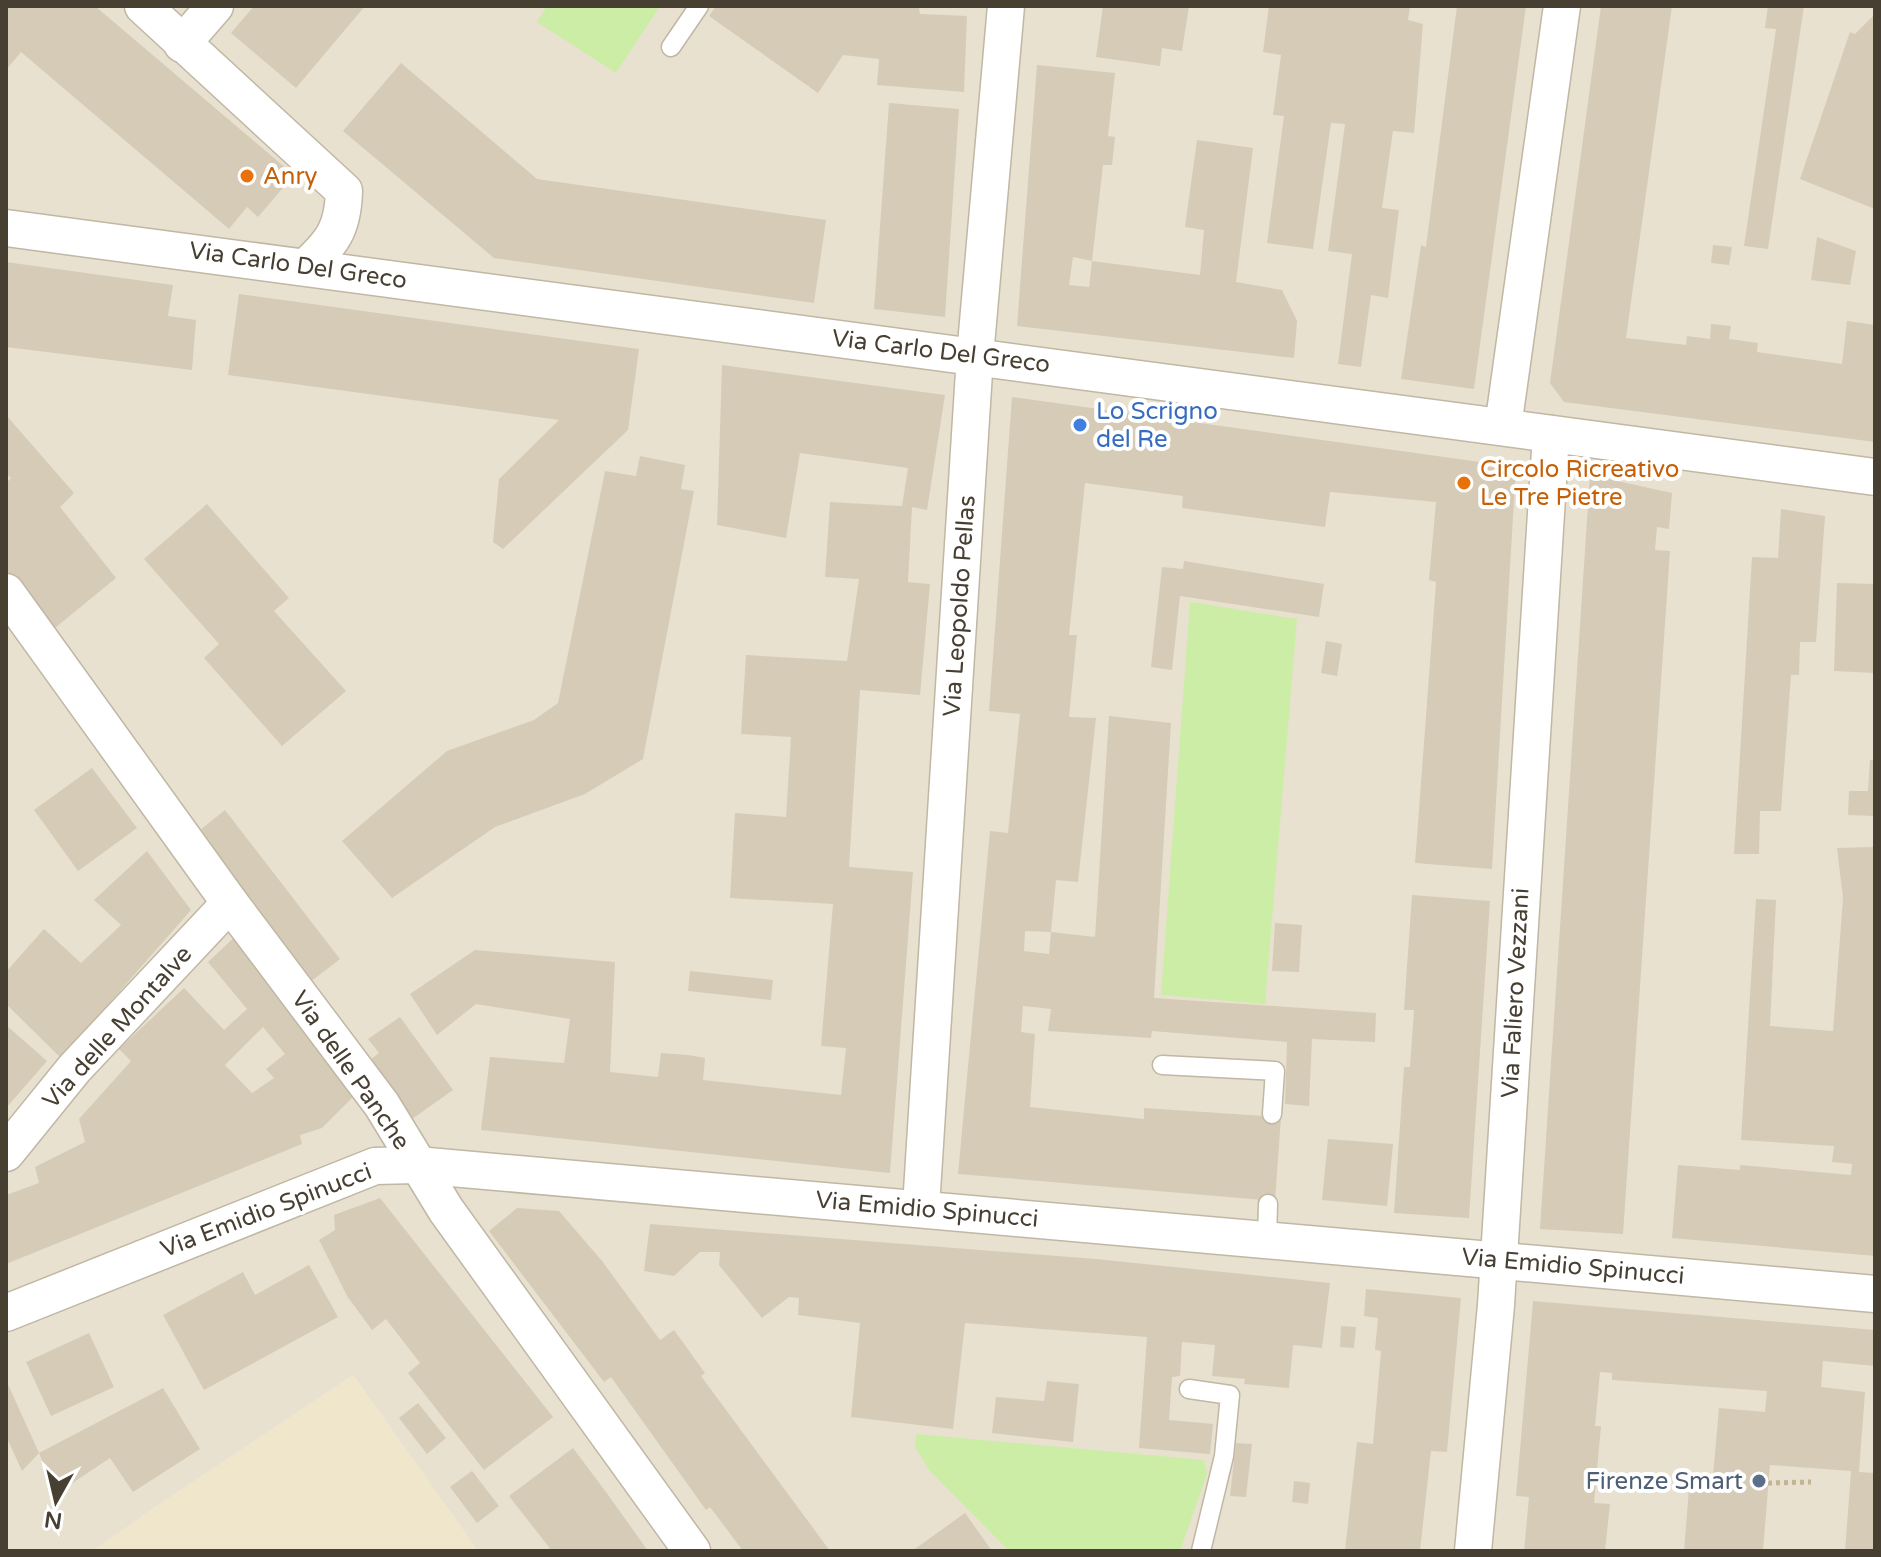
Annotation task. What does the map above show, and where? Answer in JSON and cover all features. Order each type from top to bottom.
[{"type":"street","points":[[143,6],[344,191],[344,213],[332,243],[307,266]]},
{"type":"street","points":[[182,44],[215,6]]},
{"type":"street","name":"Via Leopoldo Pellas","points":[[921,1207],[975,356],[1006,6]]},
{"type":"street","points":[[1503,427],[1562,6]]},
{"type":"street","name":"Via Carlo Del Greco","points":[[6,228],[1875,477]]},
{"type":"street","name":"Via Faliero Vezzani","points":[[1473,1551],[1499,1260],[1551,434]]},
{"type":"street","name":"Via delle Panche","points":[[6,592],[230,903],[382,1105],[417,1165],[692,1551]]},
{"type":"street","name":"Via delle Montalve","points":[[6,1153],[74,1069],[230,903]]},
{"type":"street","name":"Via Emidio Spinucci","points":[[6,1313],[375,1166],[417,1165],[445,1170],[921,1207],[1267,1222],[1499,1260],[1875,1294]]},
{"type":"lane","points":[[671,47],[699,6]]},
{"type":"lane","points":[[1162,1065],[1275,1071],[1272,1114]]},
{"type":"lane","points":[[1189,1389],[1230,1395],[1224,1456],[1201,1551]]},
{"type":"path","points":[[1768,1483],[1811,1482]]},
{"type":"shaded area","points":[[6,6],[1875,6],[1875,1551],[478,1551],[353,1375],[93,1551],[6,1551]]},
{"type":"shaded area","points":[[353,1375],[478,1551],[93,1551],[153,1508]]},
{"type":"green space","points":[[547,6],[660,6],[616,73],[537,22]]},
{"type":"green space","points":[[1190,602],[1297,619],[1265,1004],[1161,995]]},
{"type":"green space","points":[[916,1434],[1204,1460],[1207,1474],[1180,1551],[1009,1551],[929,1470],[915,1447]]},
{"type":"building","points":[[6,6],[95,6],[294,175],[258,217],[247,207],[229,229],[21,52],[6,70]]},
{"type":"building","points":[[254,6],[365,6],[296,88],[231,33]]},
{"type":"building","points":[[716,6],[881,6],[919,8],[920,14],[967,16],[964,92],[877,85],[879,59],[843,55],[818,93],[709,16]]},
{"type":"building","points":[[1103,6],[1189,6],[1182,51],[1162,48],[1160,66],[1096,57]]},
{"type":"building","points":[[1269,6],[1410,6],[1408,20],[1423,24],[1414,133],[1393,131],[1382,208],[1399,210],[1388,298],[1371,295],[1361,367],[1338,364],[1352,254],[1328,251],[1345,124],[1331,123],[1313,249],[1267,243],[1284,116],[1273,115],[1281,55],[1263,52]]},
{"type":"building","points":[[1457,6],[1526,6],[1474,389],[1401,379],[1421,245],[1426,247]]},
{"type":"building","points":[[1601,6],[1672,6],[1626,338],[1686,345],[1687,336],[1710,339],[1711,324],[1731,326],[1729,339],[1758,343],[1757,352],[1842,364],[1847,321],[1875,325],[1875,442],[1564,402],[1550,383]]},
{"type":"building","points":[[1768,6],[1804,6],[1768,249],[1744,246],[1776,29],[1765,28]]},
{"type":"building","points":[[1875,14],[1875,209],[1800,179],[1850,32],[1855,34]]},
{"type":"building","points":[[401,63],[537,179],[826,220],[814,303],[494,258],[343,131]]},
{"type":"building","points":[[1037,65],[1115,73],[1108,136],[1115,137],[1112,165],[1103,165],[1092,261],[1200,275],[1204,230],[1185,227],[1197,140],[1253,148],[1236,282],[1282,290],[1297,321],[1294,358],[1017,326]],"holes":[[[1073,257],[1092,261],[1089,287],[1069,285]]]},
{"type":"building","points":[[889,103],[959,109],[945,317],[874,309]]},
{"type":"building","points":[[1817,237],[1856,251],[1850,285],[1811,280]]},
{"type":"building","points":[[1713,245],[1732,247],[1729,265],[1711,263]]},
{"type":"building","points":[[6,262],[173,285],[168,316],[196,320],[192,370],[6,347]]},
{"type":"building","points":[[239,294],[639,349],[628,430],[503,549],[493,542],[499,479],[559,420],[228,375]]},
{"type":"building","points":[[722,365],[945,395],[927,510],[912,507],[908,582],[930,584],[920,695],[860,690],[849,867],[913,872],[890,1173],[481,1130],[490,1057],[564,1063],[570,1019],[476,1004],[437,1035],[410,994],[475,950],[615,962],[610,1072],[658,1077],[661,1053],[688,1055],[705,1058],[703,1080],[841,1095],[846,1048],[821,1046],[833,904],[730,898],[735,813],[786,817],[791,737],[741,734],[746,655],[847,661],[859,579],[825,577],[830,502],[902,506],[908,468],[800,453],[786,538],[717,525]]},
{"type":"building","points":[[1012,397],[1516,467],[1492,869],[1415,863],[1436,582],[1429,580],[1436,502],[1330,492],[1325,527],[1182,508],[1183,496],[1085,483],[1069,635],[1077,635],[1069,717],[1096,718],[1078,882],[1056,880],[1051,932],[1095,937],[1109,716],[1171,723],[1154,998],[1376,1013],[1375,1042],[1312,1039],[1309,1106],[1285,1104],[1287,1042],[1152,1031],[1151,1038],[1048,1031],[1051,1009],[1023,1006],[1021,1032],[1035,1034],[1030,1107],[1144,1119],[1144,1108],[1281,1117],[1275,1201],[958,1174],[990,831],[1008,833],[1020,714],[989,711]],"holes":[[[1025,931],[1051,932],[1049,954],[1024,951]]]},
{"type":"building","points":[[6,415],[74,493],[60,507],[116,578],[50,632],[6,578],[6,483],[11,478],[6,473]]},
{"type":"building","points":[[640,456],[685,465],[681,489],[694,491],[643,759],[585,794],[495,827],[392,898],[342,841],[447,751],[534,720],[558,703],[605,471],[636,476]]},
{"type":"building","points":[[1590,475],[1672,493],[1669,529],[1657,527],[1655,550],[1670,551],[1623,1234],[1540,1229]]},
{"type":"building","points":[[207,504],[289,598],[274,611],[346,691],[282,746],[204,658],[219,644],[144,559]]},
{"type":"building","points":[[1781,509],[1825,516],[1816,642],[1800,642],[1799,675],[1791,675],[1781,811],[1760,811],[1759,854],[1734,854],[1752,557],[1778,558]]},
{"type":"building","points":[[1184,561],[1324,584],[1319,617],[1180,596],[1172,670],[1151,667],[1162,567],[1183,569]]},
{"type":"building","points":[[1837,583],[1875,584],[1875,673],[1834,671]]},
{"type":"building","points":[[1326,641],[1342,644],[1337,676],[1321,673]]},
{"type":"building","points":[[1870,760],[1875,760],[1875,816],[1848,815],[1849,791],[1868,791]]},
{"type":"building","points":[[92,768],[137,828],[78,871],[34,810]]},
{"type":"building","points":[[225,810],[340,959],[305,986],[190,838]]},
{"type":"building","points":[[1875,847],[1875,1256],[1672,1238],[1678,1165],[1740,1170],[1740,1165],[1851,1175],[1852,1164],[1832,1162],[1834,1146],[1741,1140],[1756,899],[1776,900],[1770,1026],[1833,1031],[1843,898],[1837,848]]},
{"type":"building","points":[[147,851],[191,910],[61,1058],[6,1004],[6,972],[44,929],[81,963],[121,925],[94,900]]},
{"type":"building","points":[[1412,895],[1490,901],[1469,1218],[1394,1213],[1404,1067],[1410,1067],[1414,1010],[1404,1010]]},
{"type":"building","points":[[1275,923],[1302,925],[1299,972],[1272,971]]},
{"type":"building","points":[[241,931],[361,1089],[322,1128],[300,1135],[302,1144],[6,1264],[6,1195],[39,1183],[35,1167],[85,1142],[79,1119],[131,1061],[119,1049],[184,988],[224,1030],[247,1009],[208,962]],"holes":[[[263,1027],[285,1054],[266,1069],[274,1078],[252,1093],[225,1065]]]},
{"type":"building","points":[[690,971],[773,980],[771,1000],[688,991]]},
{"type":"building","points":[[400,1017],[453,1090],[405,1124],[362,1066],[379,1053],[368,1039]]},
{"type":"building","points":[[6,1025],[47,1061],[6,1108]]},
{"type":"building","points":[[1328,1139],[1393,1144],[1387,1206],[1322,1200]]},
{"type":"building","points":[[380,1198],[553,1417],[484,1470],[408,1373],[420,1363],[386,1319],[372,1330],[347,1296],[319,1240],[335,1230],[334,1215]]},
{"type":"building","points":[[517,1208],[559,1211],[602,1261],[660,1340],[674,1330],[705,1373],[701,1376],[830,1551],[743,1551],[710,1507],[706,1510],[611,1377],[604,1382],[489,1231]]},
{"type":"building","points":[[650,1224],[1096,1259],[1330,1283],[1322,1348],[1293,1345],[1289,1388],[1244,1384],[1245,1379],[1212,1376],[1215,1345],[1182,1342],[1180,1376],[1172,1377],[1169,1420],[1213,1424],[1210,1454],[1139,1448],[1147,1337],[965,1323],[953,1429],[851,1417],[860,1323],[798,1315],[799,1298],[789,1297],[762,1318],[719,1265],[720,1252],[700,1252],[674,1276],[644,1271]]},
{"type":"building","points":[[309,1265],[338,1317],[204,1390],[163,1315],[243,1272],[255,1295]]},
{"type":"building","points":[[1366,1289],[1461,1298],[1447,1452],[1431,1451],[1420,1551],[1345,1551],[1357,1442],[1373,1444],[1381,1351],[1375,1350],[1378,1318],[1364,1316]]},
{"type":"building","points":[[1533,1301],[1875,1330],[1875,1366],[1823,1361],[1821,1387],[1865,1392],[1859,1472],[1875,1473],[1875,1551],[1845,1551],[1851,1471],[1770,1465],[1763,1551],[1684,1551],[1690,1476],[1713,1476],[1719,1408],[1765,1412],[1767,1391],[1612,1380],[1612,1373],[1600,1372],[1595,1426],[1601,1426],[1594,1503],[1610,1504],[1605,1551],[1524,1551],[1529,1497],[1516,1496]]},
{"type":"building","points":[[1341,1326],[1356,1327],[1354,1348],[1340,1347]]},
{"type":"building","points":[[89,1333],[114,1387],[51,1416],[26,1362]]},
{"type":"building","points":[[6,1380],[39,1453],[22,1471],[6,1436]]},
{"type":"building","points":[[1047,1381],[1079,1384],[1073,1442],[992,1433],[996,1397],[1044,1401]]},
{"type":"building","points":[[163,1388],[200,1449],[133,1492],[110,1458],[56,1494],[39,1453]]},
{"type":"building","points":[[418,1403],[446,1438],[427,1454],[399,1418]]},
{"type":"building","points":[[1236,1443],[1252,1444],[1246,1497],[1230,1496]]},
{"type":"building","points":[[573,1448],[648,1551],[552,1551],[509,1496]]},
{"type":"building","points":[[472,1471],[499,1506],[477,1523],[450,1487]]},
{"type":"building","points":[[1294,1481],[1310,1483],[1308,1504],[1292,1502]]},
{"type":"building","points":[[965,1513],[992,1551],[912,1551]]},
{"type":"place","name":"Anry","points":[[247,176]]},
{"type":"place","name":"Lo Scrigno del Re","points":[[1080,425]]},
{"type":"place","name":"Circolo Ricreativo Le Tre Pietre","points":[[1464,483]]},
{"type":"place","name":"Firenze Smart","points":[[1759,1481]]}]
